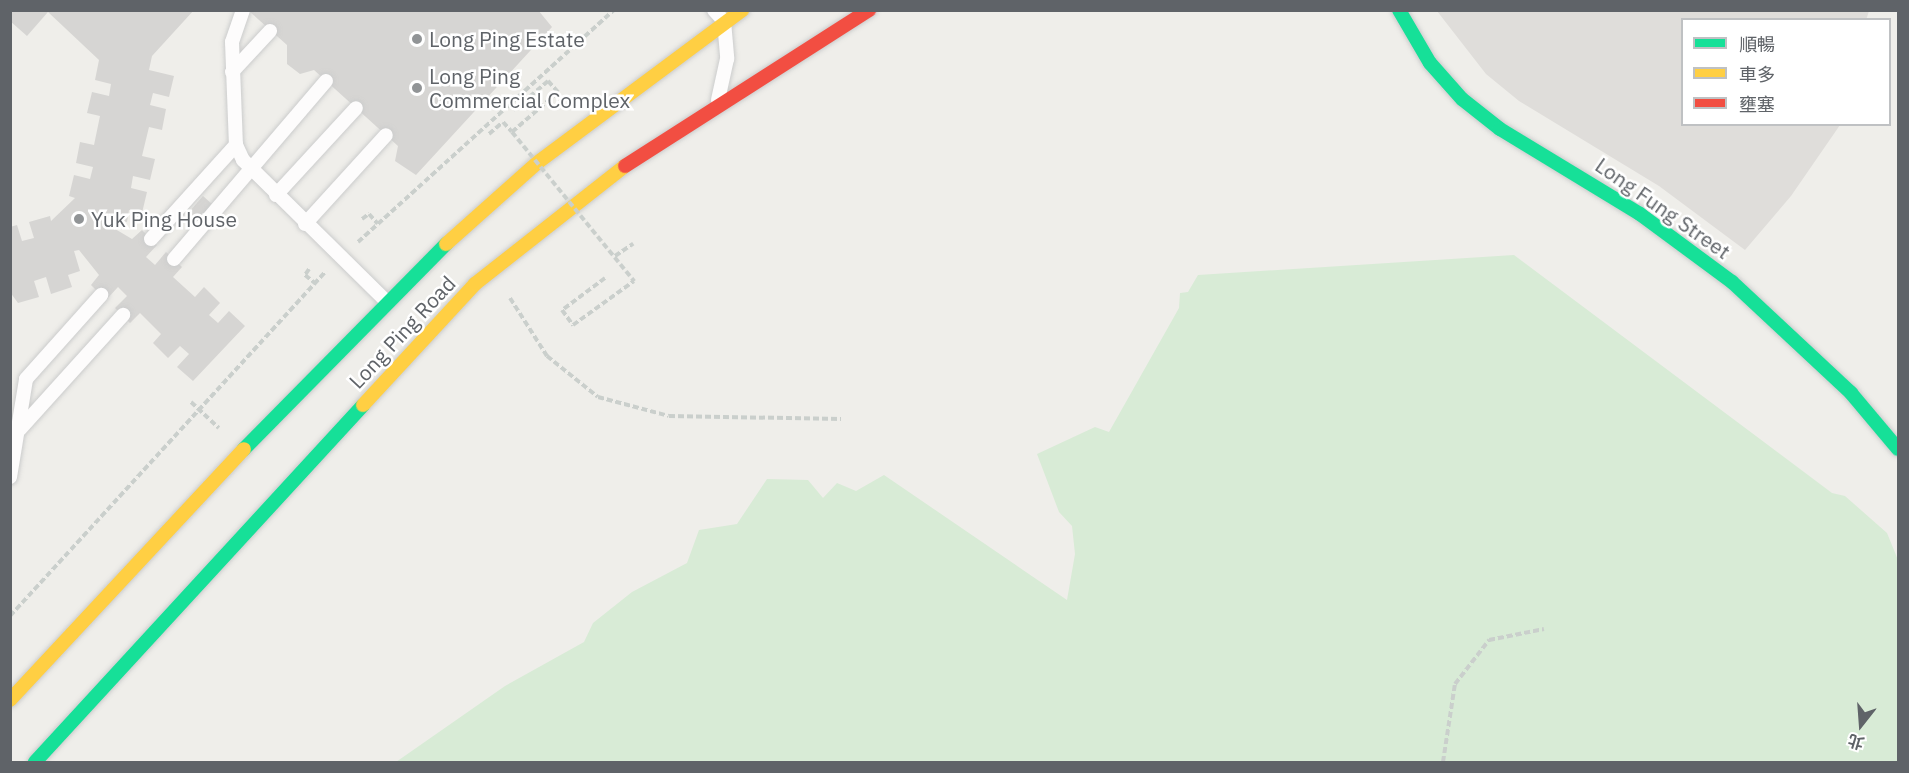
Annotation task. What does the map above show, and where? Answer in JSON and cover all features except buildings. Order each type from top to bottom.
[{"type":"main road","name":"Long Ping Road","points":[[10,700],[386,301],[537,163],[724,21],[742,10]]},
{"type":"main road","name":"Long Ping Road","points":[[35,762],[441,318],[496,268],[718,100],[868,10]]},
{"type":"main road","name":"Long Fung Street","points":[[1399,10],[1430,63],[1462,99],[1500,129],[1640,213],[1732,282],[1818,360],[1899,449]]},
{"type":"main road","points":[[386,301],[404,309]]},
{"type":"main road","points":[[422,314],[441,318]]},
{"type":"lane","points":[[243,10],[233,33],[232,72],[236,145],[253,173],[386,301]]},
{"type":"lane","points":[[714,10],[724,21],[727,59],[718,100]]},
{"type":"lane","points":[[232,72],[270,31]]},
{"type":"lane","points":[[174,259],[253,173],[280,131],[326,81]]},
{"type":"lane","points":[[276,195],[356,108]]},
{"type":"lane","points":[[305,224],[386,135]]},
{"type":"lane","points":[[151,239],[236,145]]},
{"type":"lane","points":[[10,477],[20,429],[26,379],[101,295]]},
{"type":"lane","points":[[20,429],[123,315]]},
{"type":"path","points":[[372,230],[614,10]]},
{"type":"path","points":[[512,132],[558,92],[548,81],[514,110]]},
{"type":"path","points":[[489,134],[503,122],[634,281],[573,325],[562,310],[605,279]]},
{"type":"path","points":[[362,219],[369,214],[378,224]]},
{"type":"path","points":[[615,256],[633,244]]},
{"type":"path","points":[[496,268],[547,356],[598,398],[669,416],[841,419]]},
{"type":"path","points":[[309,269],[305,275],[315,283]]},
{"type":"path","points":[[10,616],[320,278]]},
{"type":"path","points":[[192,402],[210,419]]},
{"type":"path","points":[[1443,762],[1455,684],[1489,639],[1544,629]]},
{"type":"shaded area","points":[[1437,11],[1869,11],[1867,18],[1681,18],[1681,126],[1839,126],[1791,196],[1745,250],[1659,186],[1519,101],[1486,74]]},
{"type":"green space","points":[[1514,255],[1832,493],[1845,496],[1887,533],[1898,560],[1898,762],[396,762],[505,686],[584,642],[593,623],[632,592],[687,563],[699,530],[737,524],[767,479],[808,480],[823,498],[837,483],[856,491],[884,475],[1067,600],[1075,554],[1072,526],[1059,512],[1037,454],[1095,427],[1109,432],[1179,308],[1180,293],[1188,292],[1198,275]]},
{"type":"traffic: fast","points":[[1399,10],[1430,63],[1462,99],[1500,129],[1640,214],[1732,282],[1851,393],[1898,449]]},
{"type":"traffic: fast","points":[[244,449],[446,244]]},
{"type":"traffic: fast","points":[[35,762],[363,405]]},
{"type":"traffic: slow","points":[[446,244],[537,163],[742,10]]},
{"type":"traffic: slow","points":[[363,405],[475,284],[625,166]]},
{"type":"traffic: slow","points":[[10,700],[244,449]]},
{"type":"traffic: jam","points":[[625,166],[869,10]]},
{"type":"place","name":"Long Ping Estate","points":[[417,39]]},
{"type":"place","name":"Long Ping Commercial Complex","points":[[417,88]]},
{"type":"place","name":"Yuk Ping House","points":[[79,219]]}]
